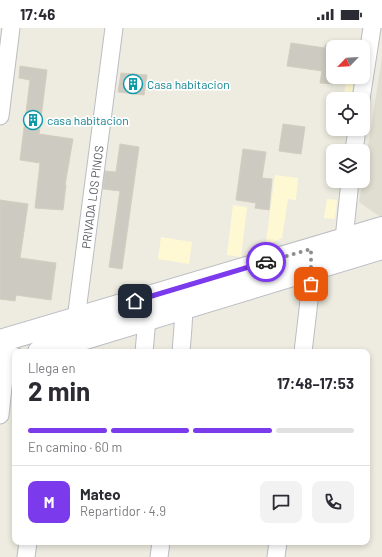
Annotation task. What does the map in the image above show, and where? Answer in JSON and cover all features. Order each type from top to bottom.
[{"type":"main road","points":[[0,341],[76,319],[312,259],[344,249],[382,228]]},
{"type":"main road","points":[[344,249],[382,248]]},
{"type":"main road","points":[[54,349],[184,308],[312,259]]},
{"type":"street","points":[[0,116],[11,28]]},
{"type":"street","name":"PRIVADA LOS PINOS","points":[[76,319],[114,28]]},
{"type":"street","points":[[363,92],[372,28]]},
{"type":"street","points":[[344,249],[349,188]]},
{"type":"street","points":[[303,349],[311,284],[312,259]]},
{"type":"street","points":[[181,349],[184,308]]},
{"type":"street","points":[[144,349],[147,319]]},
{"type":"street","points":[[0,415],[6,361]]},
{"type":"street","points":[[26,557],[28,545]]},
{"type":"street","points":[[159,557],[161,545]]},
{"type":"street","points":[[276,557],[278,545]]},
{"type":"shaded area","points":[[382,58],[382,218],[359,202],[361,188],[370,188],[370,144],[368,144]]},
{"type":"shaded area","points":[[346,84],[357,84],[356,92],[344,92]]},
{"type":"shaded area","points":[[275,175],[298,178],[296,200],[288,199],[282,238],[271,243],[266,242]]},
{"type":"shaded area","points":[[327,199],[337,200],[335,219],[324,218]]},
{"type":"shaded area","points":[[233,205],[247,207],[241,257],[227,255]]},
{"type":"shaded area","points":[[161,237],[192,242],[189,264],[158,259]]},
{"type":"building","points":[[291,43],[325,48],[326,45],[326,83],[320,83],[322,71],[287,66]]},
{"type":"building","points":[[20,66],[47,70],[39,134],[73,139],[65,185],[63,210],[35,208],[40,163],[20,160],[30,80],[19,78]]},
{"type":"building","name":"Casa habitacion","points":[[121,73],[147,75],[144,95],[118,92]]},
{"type":"building","points":[[283,124],[305,127],[301,154],[279,151]]},
{"type":"building","points":[[120,144],[139,147],[122,269],[109,267],[120,191],[103,189],[105,171],[116,172]]},
{"type":"building","points":[[243,149],[266,152],[262,178],[272,179],[269,210],[255,208],[256,203],[236,200]]},
{"type":"building","points":[[0,200],[28,204],[20,258],[56,263],[51,300],[16,295],[15,301],[0,299]]},
{"type":"way so far","points":[[266,262],[311,249],[311,284]]},
{"type":"place","name":"Casa habitacion","points":[[133,84]]},
{"type":"place","name":"casa habitacion","points":[[33,120]]},
{"type":"route","points":[[135,301],[266,262]]}]
